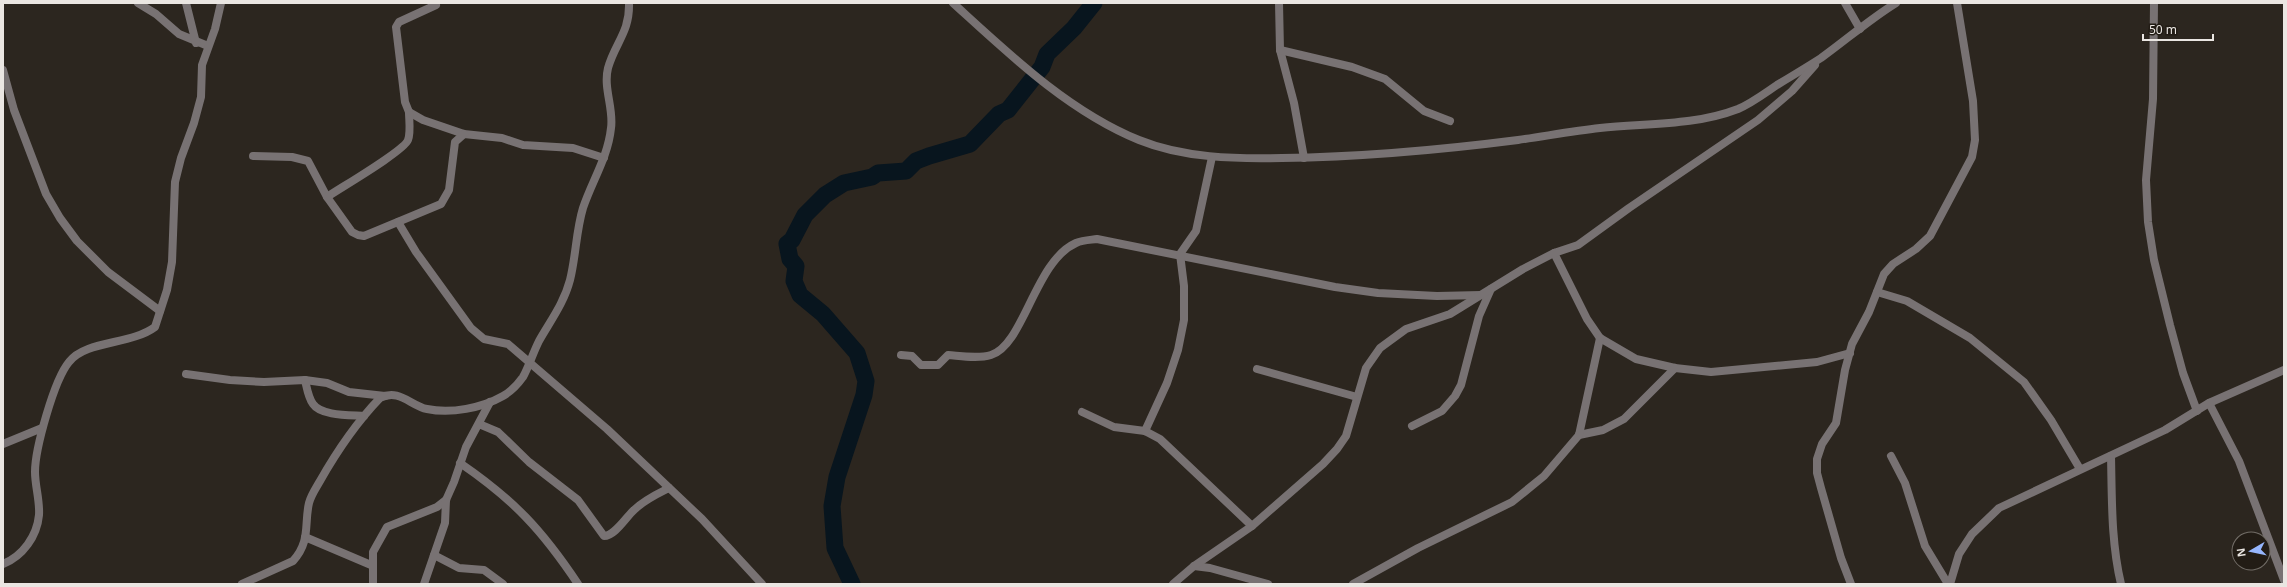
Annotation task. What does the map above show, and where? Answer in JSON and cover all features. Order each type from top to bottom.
[{"type":"street","points":[[138,3],[156,14],[179,34],[196,43],[208,46]]},
{"type":"street","points":[[186,3],[196,43]]},
{"type":"street","points":[[3,564],[23,551],[33,536],[39,515],[35,472],[42,428],[68,363],[78,354],[134,338],[155,327],[172,262],[175,182],[181,158],[194,123],[201,97],[202,64],[221,3]]},
{"type":"street","points":[[186,374],[230,380],[264,382],[305,380],[327,383],[349,392],[408,398],[417,406],[443,411],[490,402],[514,387],[522,377],[529,361],[563,303],[570,279],[584,207],[604,158],[612,127],[608,95],[608,69],[630,19],[629,3]]},
{"type":"street","points":[[953,3],[1004,49],[1056,91],[1085,111],[1141,141],[1212,157],[1304,158],[1430,149],[1600,128],[1712,118],[1741,108],[1819,59],[1896,3]]},
{"type":"street","points":[[1280,3],[1280,50],[1294,102],[1304,158]]},
{"type":"street","points":[[1845,3],[1860,29]]},
{"type":"street","points":[[1852,584],[1841,558],[1821,488],[1816,463],[1822,444],[1836,423],[1845,370],[1857,331],[1877,292],[1884,274],[1889,268],[1916,249],[1935,229],[1974,151],[1975,140],[1973,101],[1957,3]]},
{"type":"street","points":[[2154,3],[2153,99],[2146,180],[2148,222],[2154,260],[2170,325],[2183,373],[2197,411]]},
{"type":"street","points":[[327,197],[381,162],[406,143],[409,137],[409,112],[405,102],[396,26],[399,22],[436,5]]},
{"type":"street","points":[[1280,50],[1352,67],[1385,79],[1424,111],[1450,121]]},
{"type":"street","points":[[1173,584],[1194,566],[1252,526],[1337,450],[1346,436],[1366,368],[1380,348],[1406,330],[1450,314],[1491,288],[1554,253],[1578,245],[1623,212],[1758,120],[1792,91],[1819,59]]},
{"type":"street","points":[[3,70],[17,117],[46,194],[60,218],[77,241],[108,272],[160,311]]},
{"type":"street","points":[[409,112],[423,120],[464,134],[502,138],[523,145],[573,148],[604,158]]},
{"type":"street","points":[[253,156],[292,157],[308,161],[327,197],[352,232],[364,236],[441,204],[450,190],[455,142],[464,134]]},
{"type":"street","points":[[1145,431],[1171,370],[1184,320],[1184,286],[1180,254],[1196,232],[1212,157]]},
{"type":"street","points":[[398,222],[416,252],[471,328],[484,340],[508,344],[529,361],[557,388],[607,429],[726,542],[762,584]]},
{"type":"street","points":[[901,354],[912,356],[921,365],[938,365],[948,355],[991,355],[1001,350],[1013,335],[1046,273],[1067,248],[1076,243],[1097,239],[1180,254],[1335,287],[1378,293],[1437,296],[1481,295]]},
{"type":"street","points":[[1554,253],[1587,319],[1600,338],[1636,359],[1675,368],[1712,372],[1817,362],[1850,353]]},
{"type":"street","points":[[1412,426],[1442,410],[1458,390],[1479,316],[1491,288]]},
{"type":"street","points":[[1877,292],[1907,301],[1970,338],[2024,382],[2051,420],[2080,469]]},
{"type":"street","points":[[1353,584],[1418,548],[1512,502],[1544,476],[1579,435],[1600,338]]},
{"type":"street","points":[[1579,435],[1603,430],[1624,419],[1675,368]]},
{"type":"street","points":[[1257,369],[1357,396]]},
{"type":"street","points":[[1949,584],[1959,554],[1972,534],[1998,508],[2111,456],[2197,411],[2209,403],[2284,370]]},
{"type":"street","points":[[305,380],[312,403],[316,407],[331,412],[364,416]]},
{"type":"street","points":[[242,584],[293,561],[300,554],[305,537],[309,502],[313,492],[338,449],[364,416],[380,398],[384,396]]},
{"type":"street","points":[[424,584],[445,523],[446,500],[466,447],[490,402]]},
{"type":"street","points":[[2209,403],[2239,461],[2284,580]]},
{"type":"street","points":[[1082,412],[1114,427],[1145,431],[1160,439],[1252,526]]},
{"type":"street","points":[[479,424],[498,432],[529,462],[578,500],[604,536],[608,536],[616,530],[635,508],[669,488]]},
{"type":"street","points":[[3,444],[42,428]]},
{"type":"street","points":[[1890,456],[1905,483],[1925,546],[1949,584]]},
{"type":"street","points":[[2111,456],[2112,528],[2116,564],[2122,584]]},
{"type":"street","points":[[460,463],[496,487],[521,511],[554,547],[578,584]]},
{"type":"street","points":[[373,584],[371,565],[376,546],[387,527],[437,507],[446,500]]},
{"type":"street","points":[[305,537],[371,565]]},
{"type":"street","points":[[434,555],[459,568],[484,570],[503,584]]},
{"type":"street","points":[[1194,566],[1210,568],[1268,584]]},
{"type":"waterway","points":[[852,584],[835,548],[832,506],[837,477],[864,395],[866,381],[857,353],[823,314],[800,295],[794,281],[796,266],[790,259],[787,244],[792,240],[805,215],[825,195],[844,183],[872,177],[878,173],[906,171],[916,161],[970,144],[999,114],[1008,110],[1042,67],[1047,54],[1074,28],[1094,3]]}]
